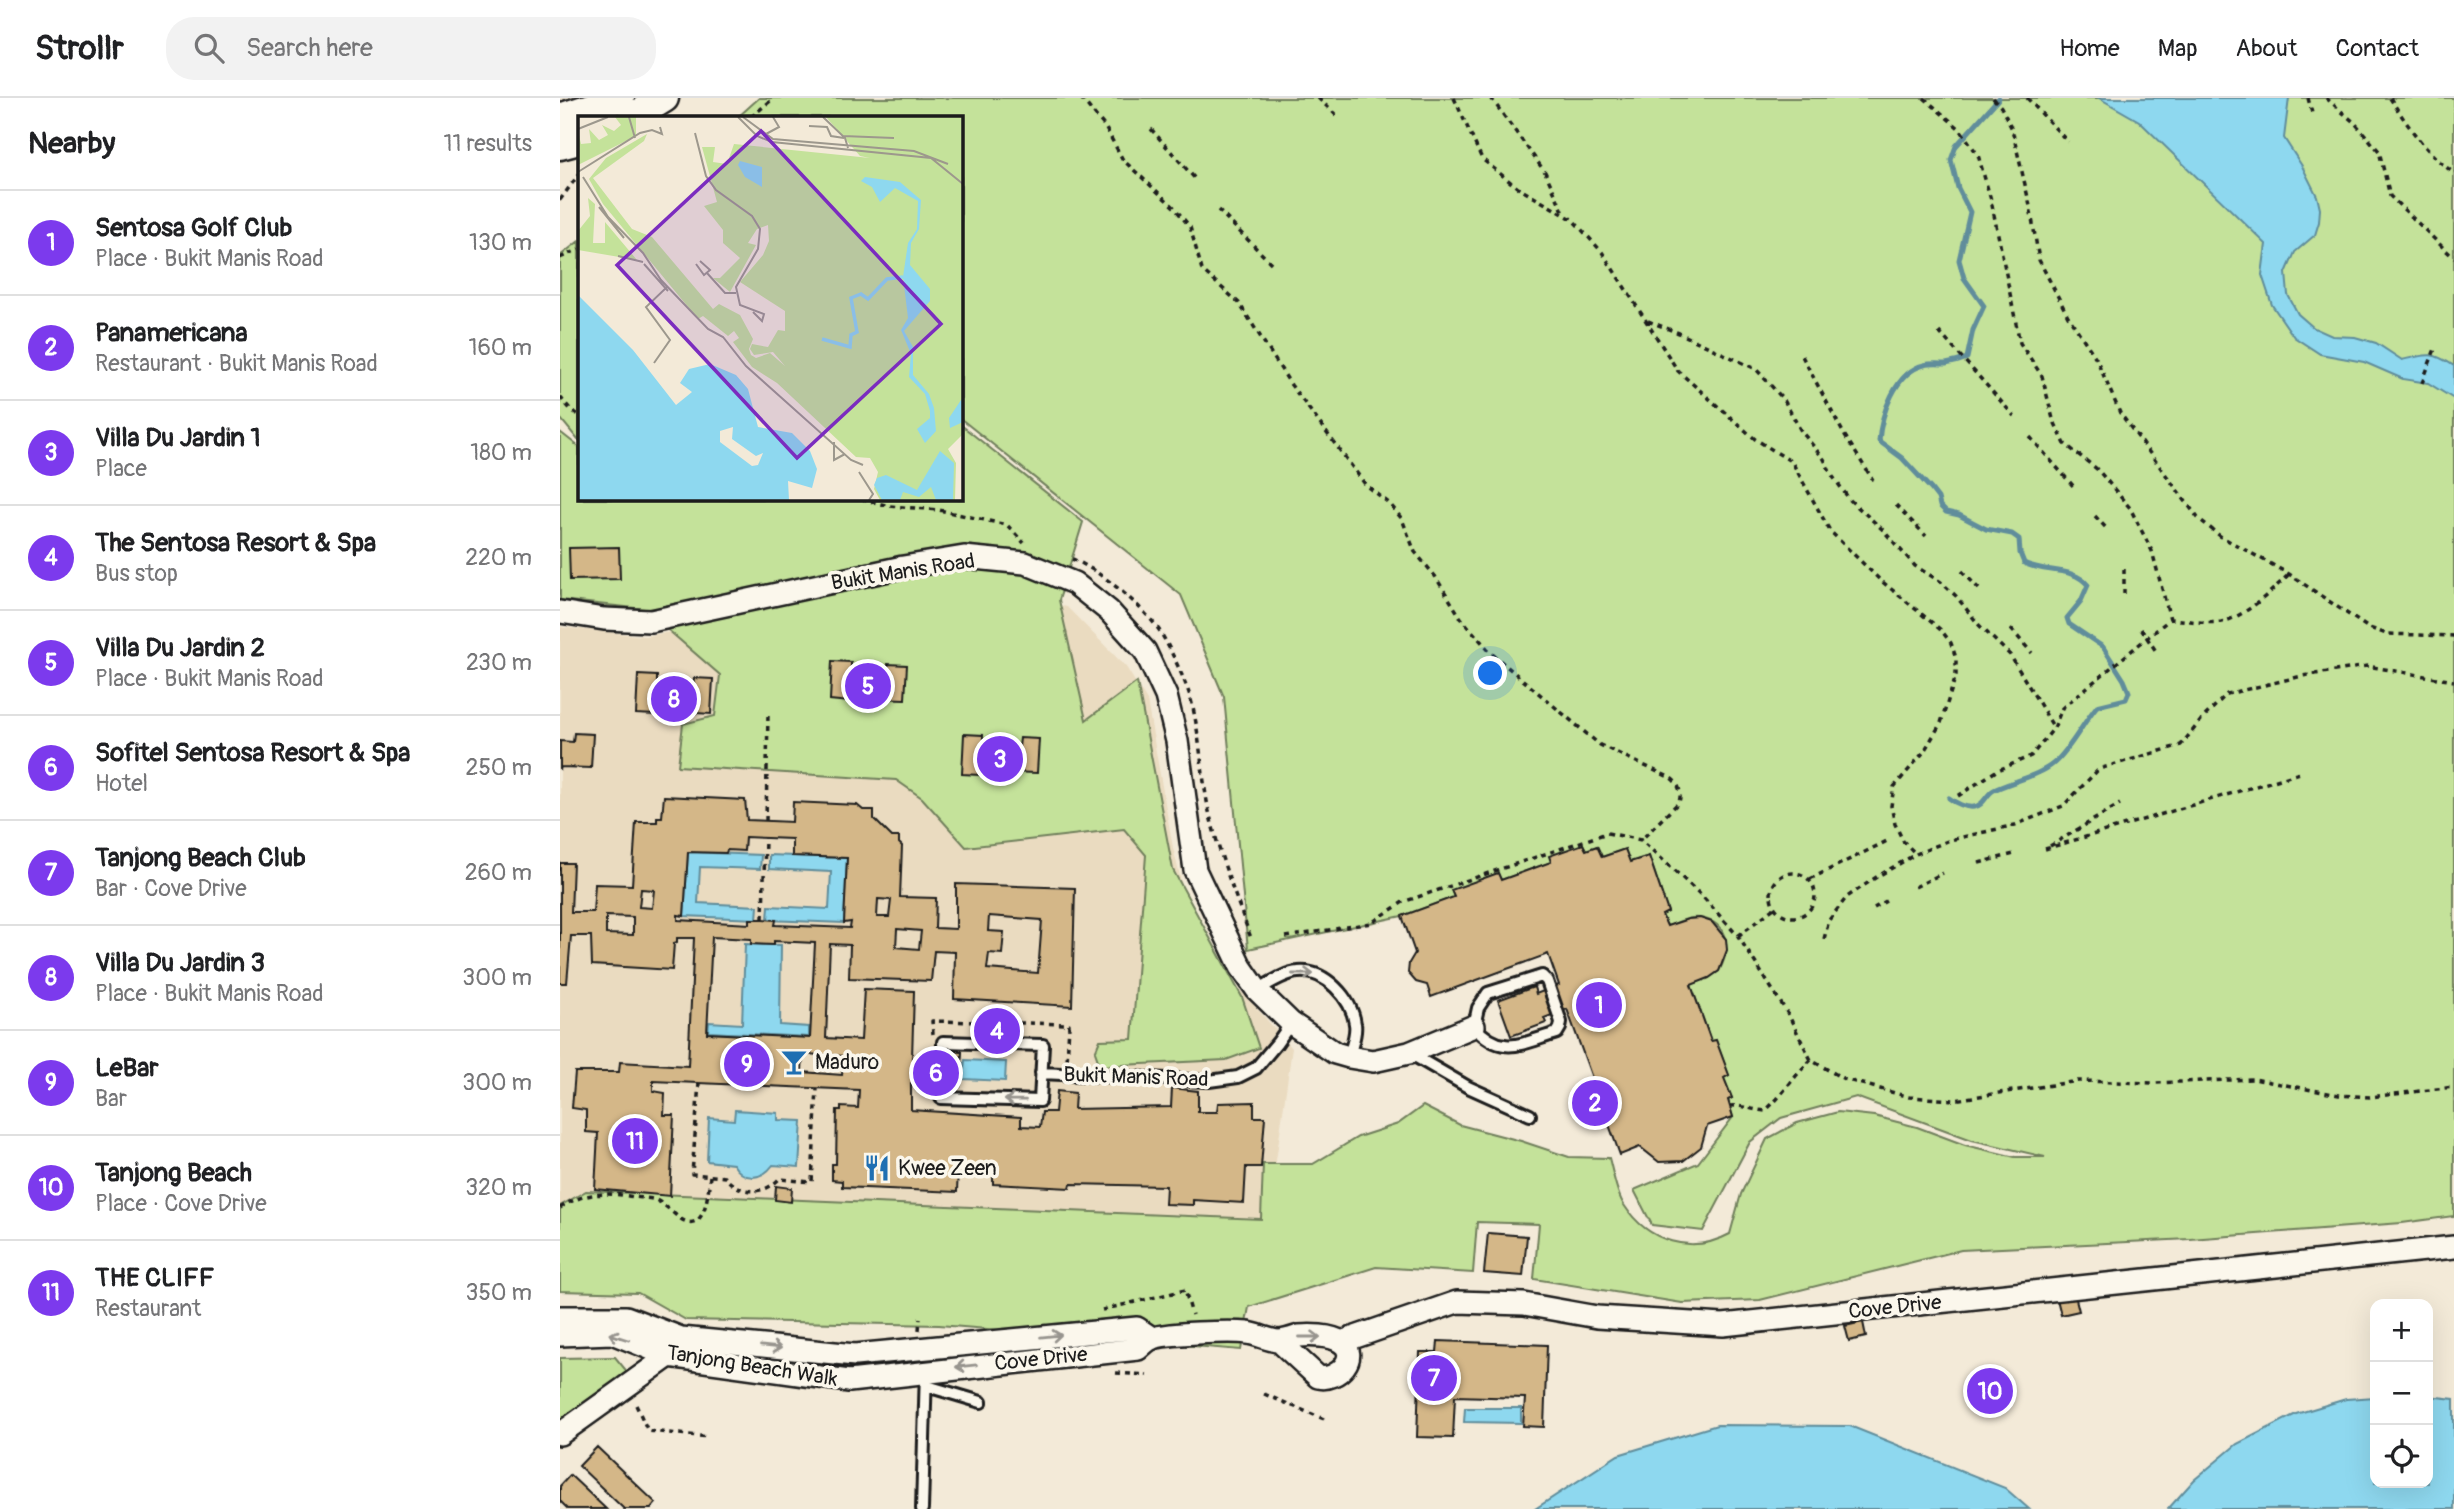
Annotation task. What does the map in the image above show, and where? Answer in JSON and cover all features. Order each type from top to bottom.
[{"type":"street","points":[[560,118],[620,98]]},
{"type":"street","points":[[635,116],[664,98]]},
{"type":"street","points":[[560,145],[578,140]]},
{"type":"street","name":"Bukit Manis Road","points":[[560,612],[604,619],[651,621],[903,567],[964,557],[1025,563],[1074,583],[1109,611],[1145,652],[1166,696],[1177,741],[1195,870],[1241,967],[1258,990],[1291,1023],[1335,1053],[1349,1057],[1373,1061],[1409,1052],[1474,1026]]},
{"type":"street","name":"Cove Drive","points":[[927,1378],[1138,1349],[1152,1338],[1239,1332],[1279,1341],[1310,1336],[1341,1342],[1457,1302],[1524,1304],[1597,1317],[1723,1325],[2454,1247]]},
{"type":"street","name":"Tanjong Beach Walk","points":[[560,1317],[626,1317],[681,1338],[855,1355],[959,1345]]},
{"type":"street","name":"Cove Drive","points":[[959,1345],[1137,1328],[1152,1338]]},
{"type":"street","name":"Tanjong Beach Walk","points":[[560,1335],[612,1333],[669,1356],[849,1381],[927,1378]]},
{"type":"street","points":[[1279,1341],[1311,1372],[1323,1378],[1342,1371],[1347,1361],[1349,1354],[1341,1342]]},
{"type":"street","points":[[923,1349],[927,1378]]},
{"type":"street","points":[[560,1434],[669,1356]]},
{"type":"lane","points":[[1258,990],[1277,979],[1298,972],[1317,975],[1329,982],[1343,995],[1356,1025],[1349,1057]]},
{"type":"lane","points":[[1542,976],[1547,981],[1561,1022],[1557,1032],[1509,1047],[1487,1040],[1474,1026],[1478,1009],[1488,993],[1542,976]]},
{"type":"lane","name":"Bukit Manis Road","points":[[1041,1073],[1209,1081],[1238,1077],[1256,1068],[1266,1058],[1291,1023]]},
{"type":"lane","points":[[942,1086],[941,1098],[1040,1101],[1042,1045],[943,1042],[943,1052]]},
{"type":"lane","points":[[1409,1052],[1468,1087],[1530,1115]]},
{"type":"lane","points":[[922,1509],[927,1378],[981,1402]]},
{"type":"path","points":[[752,116],[774,98]]},
{"type":"path","points":[[1080,98],[1105,127],[1123,160],[1174,207],[1190,227],[1202,270],[1238,303],[1291,385],[1365,484],[1390,504],[1402,519],[1415,552],[1476,636],[1500,661],[1600,745],[1671,778],[1678,785],[1681,796],[1679,802],[1641,840]]},
{"type":"path","points":[[1318,98],[1336,115]]},
{"type":"path","points":[[1454,98],[1482,159],[1518,188],[1572,219],[1602,253],[1678,371],[1755,439],[1792,462],[1830,531],[1880,579],[1941,630],[1951,643],[1956,658],[1956,675],[1941,723],[1923,753],[1894,787],[1891,806],[1895,824],[1903,841],[1916,854]]},
{"type":"path","points":[[1491,98],[1545,172],[1564,215]]},
{"type":"path","points":[[1924,98],[1960,129],[1978,155],[1991,200],[2020,343],[2042,376],[2053,419],[2064,444],[2098,470],[2130,508],[2152,551],[2170,619]]},
{"type":"path","points":[[1993,98],[2001,107],[2012,129],[2030,206],[2039,261],[2068,316],[2096,358],[2120,412],[2198,518],[2220,536],[2289,574],[2367,627],[2386,634],[2454,636]]},
{"type":"path","points":[[2026,98],[2068,142]]},
{"type":"path","points":[[2308,98],[2313,117]]},
{"type":"path","points":[[2326,98],[2356,123],[2379,151],[2390,195],[2454,258]]},
{"type":"path","points":[[2390,98],[2420,141],[2438,161],[2454,173]]},
{"type":"path","points":[[1151,129],[1197,181]]},
{"type":"path","points":[[560,200],[578,175]]},
{"type":"path","points":[[1218,210],[1272,264]]},
{"type":"path","points":[[560,258],[578,249]]},
{"type":"path","points":[[1646,320],[1756,369],[1784,400],[1801,431],[1824,459],[1831,474],[1850,500],[1882,529],[1915,566],[1941,582],[1956,596],[1979,625],[2010,655],[2054,728]]},
{"type":"path","points":[[1938,332],[2014,415]]},
{"type":"path","points":[[2422,383],[2435,349]]},
{"type":"path","points":[[1802,356],[1845,436],[1873,480]]},
{"type":"path","points":[[560,397],[578,414]]},
{"type":"path","points":[[2031,437],[2075,488]]},
{"type":"path","points":[[865,500],[890,506],[939,510],[1007,525],[1024,543],[1025,563]]},
{"type":"path","points":[[1895,505],[1926,536]]},
{"type":"path","points":[[2095,516],[2107,529]]},
{"type":"path","points":[[2124,568],[2124,594]]},
{"type":"path","points":[[1962,571],[1979,589]]},
{"type":"path","points":[[1958,796],[1996,771],[2031,756],[2054,728],[2062,708],[2170,619],[2222,622],[2244,611],[2271,592],[2289,574]]},
{"type":"path","points":[[2011,629],[2032,653]]},
{"type":"path","points":[[2141,629],[2156,651]]},
{"type":"path","points":[[1824,939],[1829,920],[1847,897],[1878,876],[1916,854],[1950,840],[2015,825],[2063,806],[2099,769],[2181,745],[2227,694],[2302,676],[2367,666],[2454,681]]},
{"type":"path","points":[[765,821],[768,713]]},
{"type":"path","points":[[2120,804],[2045,849],[2300,773]]},
{"type":"path","points":[[1286,937],[1371,923],[1403,902],[1607,833],[1641,840],[1702,895],[1738,936],[1788,1014],[1811,1060],[1844,1079],[1870,1087],[1909,1097],[1954,1100],[2078,1081],[2155,1083],[2254,1079],[2339,1095],[2370,1097],[2454,1087]]},
{"type":"path","points":[[763,919],[765,838]]},
{"type":"path","points":[[1810,879],[1887,841]]},
{"type":"path","points":[[1220,854],[1253,945]]},
{"type":"path","points":[[1979,863],[2014,854]]},
{"type":"path","points":[[1795,872],[1810,879],[1815,897],[1813,906],[1807,913],[1788,917],[1774,908],[1771,891],[1779,877],[1795,872]]},
{"type":"path","points":[[1915,887],[1943,873]]},
{"type":"path","points":[[1874,908],[1886,901]]},
{"type":"path","points":[[1738,936],[1774,908]]},
{"type":"path","points":[[1730,1106],[1739,1105],[1751,1110],[1765,1111],[1781,1097],[1793,1077],[1811,1060]]},
{"type":"path","points":[[699,1083],[692,1174],[725,1177],[731,1185],[751,1192],[772,1187],[779,1180],[812,1182],[817,1088]]},
{"type":"path","points":[[560,1208],[570,1201],[591,1194],[614,1193],[655,1200],[683,1220],[693,1220],[705,1209],[710,1176]]},
{"type":"path","points":[[627,1387],[648,1431],[709,1437]]},
{"type":"path","points":[[1264,1394],[1324,1419]]},
{"type":"shaded area","points":[[927,577],[1067,607],[1126,667],[1147,701],[1173,848],[1190,917],[1225,973],[1292,1048],[1267,1224],[560,1232],[560,627],[645,636],[723,624]]},
{"type":"green space","points":[[759,98],[2454,98],[2454,1216],[2402,1223],[2190,1239],[1961,1250],[1760,1300],[1682,1303],[1534,1279],[1539,1224],[1477,1222],[1473,1273],[1376,1267],[1249,1307],[1241,1350],[939,1325],[686,1320],[638,1293],[560,1291],[560,1206],[586,1191],[1261,1219],[1263,1164],[1313,1164],[1358,1137],[1398,1124],[1423,1106],[1460,1125],[1569,1157],[1609,1158],[1619,1195],[1634,1218],[1658,1236],[1686,1244],[1700,1244],[1730,1234],[1741,1194],[1767,1139],[1797,1123],[1838,1112],[1874,1116],[1917,1127],[1965,1145],[2015,1157],[2045,1157],[1972,1140],[1856,1097],[1781,1118],[1750,1142],[1703,1231],[1652,1225],[1634,1190],[1698,1163],[1733,1117],[1728,1100],[1732,1098],[1724,1078],[1729,1075],[1716,1041],[1711,1041],[1691,985],[1719,971],[1726,946],[1722,931],[1710,921],[1692,918],[1667,926],[1662,915],[1668,912],[1649,856],[1630,862],[1625,849],[1602,857],[1597,846],[1586,850],[1583,844],[1551,862],[1501,880],[1498,873],[1452,891],[1454,897],[1402,916],[1248,949],[1224,697],[1181,595],[962,420],[962,116],[739,116]]},
{"type":"green space","points":[[578,242],[578,440],[560,418],[560,256]]},
{"type":"green space","points":[[962,426],[1083,522],[1059,600],[1086,720],[1137,682],[1173,870],[1242,997],[1259,1048],[1226,1060],[1100,1066],[1095,1052],[1100,1040],[1132,1039],[1146,855],[1124,829],[966,847],[922,798],[896,780],[678,766],[683,724],[715,716],[720,675],[644,609],[560,600],[560,432],[578,446],[578,500],[962,500]]},
{"type":"green space","points":[[615,1357],[634,1380],[631,1397],[612,1407],[560,1425],[560,1358]]},
{"type":"water","points":[[2099,98],[2289,98],[2284,138],[2302,166],[2317,196],[2320,209],[2315,235],[2295,252],[2286,273],[2288,295],[2298,314],[2314,328],[2332,336],[2355,337],[2376,343],[2402,360],[2429,355],[2446,361],[2454,366],[2454,399],[2428,383],[2403,379],[2364,362],[2320,354],[2294,337],[2272,305],[2262,275],[2266,244],[2139,121]]},
{"type":"water","points":[[688,852],[761,855],[760,869],[700,867],[698,903],[758,906],[757,919],[684,916]]},
{"type":"water","points":[[769,855],[847,858],[844,923],[768,920],[769,906],[829,909],[831,872],[769,869]]},
{"type":"water","points":[[745,944],[781,945],[780,1025],[809,1027],[809,1037],[708,1032],[709,1022],[742,1024]]},
{"type":"water","points":[[965,1060],[1006,1062],[1005,1081],[963,1079]]},
{"type":"water","points":[[735,1110],[778,1113],[778,1120],[802,1121],[799,1167],[773,1165],[763,1174],[752,1177],[742,1174],[733,1164],[707,1161],[709,1118],[734,1120]]},
{"type":"water","points":[[2370,1397],[2370,1488],[2433,1488],[2433,1397],[2454,1399],[2454,1509],[2168,1509],[2194,1480],[2237,1444],[2296,1414],[2346,1399]]},
{"type":"water","points":[[1465,1408],[1521,1408],[1521,1423],[1464,1422]]},
{"type":"water","points":[[1717,1425],[1850,1426],[2005,1488],[2029,1509],[1535,1509],[1618,1455]]},
{"type":"building","points":[[619,547],[620,579],[570,580],[569,548]]},
{"type":"building","points":[[832,661],[851,662],[851,672],[888,674],[888,664],[907,665],[905,699],[876,698],[875,701],[849,697],[849,702],[830,700]]},
{"type":"building","points":[[638,675],[657,676],[657,686],[693,688],[694,678],[713,679],[711,714],[681,712],[681,715],[655,711],[655,715],[636,714]]},
{"type":"building","points":[[574,733],[593,734],[591,768],[561,767],[560,770],[560,741],[573,742]]},
{"type":"building","points":[[964,734],[983,735],[983,745],[1019,747],[1020,738],[1039,739],[1037,773],[981,771],[980,775],[962,774]]},
{"type":"building","points":[[664,796],[745,800],[747,820],[792,822],[793,802],[857,805],[863,810],[874,810],[874,819],[892,837],[899,837],[902,846],[900,897],[936,898],[935,928],[956,929],[956,884],[1075,888],[1072,1006],[954,999],[955,952],[934,951],[931,981],[849,978],[850,945],[830,944],[826,1038],[861,1040],[864,989],[914,991],[912,1058],[928,1060],[928,1051],[962,1052],[960,1087],[911,1083],[911,1110],[1021,1117],[1021,1126],[1040,1127],[1042,1112],[1055,1112],[1057,1091],[1075,1093],[1074,1109],[1171,1107],[1172,1088],[1198,1091],[1198,1112],[1217,1112],[1218,1103],[1254,1102],[1254,1117],[1265,1117],[1261,1167],[1246,1167],[1244,1203],[1193,1200],[1193,1205],[1165,1204],[1166,1186],[1071,1184],[1070,1188],[993,1184],[993,1167],[958,1168],[957,1192],[842,1187],[842,1181],[832,1180],[832,1164],[836,1164],[837,1110],[841,1110],[841,1107],[858,1108],[859,1090],[653,1081],[653,1091],[665,1093],[664,1115],[674,1115],[670,1196],[595,1189],[598,1133],[586,1132],[586,1110],[572,1108],[575,1072],[619,1072],[620,1062],[688,1066],[694,938],[677,938],[674,943],[672,970],[592,965],[591,936],[571,936],[567,983],[560,983],[560,863],[573,863],[571,912],[593,912],[595,884],[632,885],[636,822],[657,822],[657,817],[662,817]],"holes":[[[745,837],[792,839],[792,856],[847,858],[844,923],[851,922],[850,928],[775,925],[776,920],[763,919],[750,919],[750,924],[678,920],[678,915],[684,916],[688,852],[726,853],[727,850],[744,851]],[[641,889],[654,890],[652,908],[639,907]],[[878,899],[891,900],[889,917],[877,917]],[[606,916],[633,917],[633,935],[606,934]],[[989,916],[1042,920],[1038,973],[987,969],[989,953],[1002,954],[1004,932],[988,931]],[[897,929],[921,931],[919,949],[896,947]],[[712,937],[751,939],[751,944],[774,945],[774,941],[815,943],[810,1038],[707,1033]],[[803,1054],[844,1056],[842,1075],[802,1072]]]},
{"type":"building","points":[[1583,844],[1586,850],[1597,846],[1602,857],[1625,849],[1630,862],[1649,856],[1668,912],[1662,915],[1667,926],[1700,918],[1712,922],[1726,939],[1727,950],[1719,971],[1691,985],[1711,1041],[1716,1040],[1729,1075],[1724,1078],[1732,1098],[1728,1100],[1733,1117],[1707,1126],[1701,1147],[1683,1161],[1659,1162],[1640,1147],[1620,1155],[1567,1009],[1544,1018],[1546,1023],[1511,1036],[1498,1000],[1534,987],[1536,994],[1559,985],[1548,954],[1431,997],[1427,985],[1416,982],[1408,973],[1409,963],[1415,953],[1402,916],[1454,897],[1451,890],[1498,873],[1501,880],[1551,862],[1549,856]]},
{"type":"building","points":[[776,1186],[792,1188],[791,1202],[775,1200]]},
{"type":"building","points":[[1488,1233],[1527,1236],[1523,1276],[1484,1273]]},
{"type":"building","points":[[2075,1295],[2079,1311],[2061,1315],[2057,1299]]},
{"type":"building","points":[[1863,1322],[1866,1337],[1849,1341],[1845,1326]]},
{"type":"building","points":[[1438,1341],[1547,1345],[1544,1427],[1523,1426],[1525,1398],[1455,1396],[1453,1438],[1417,1437],[1420,1352],[1437,1352]]},
{"type":"building","points":[[597,1447],[656,1503],[651,1509],[624,1509],[579,1466]]},
{"type":"building","points":[[570,1475],[606,1509],[568,1509],[560,1501],[560,1486]]},
{"type":"waterway","points":[[1949,798],[1964,806],[1977,806],[1994,790],[2048,768],[2066,750],[2097,706],[2126,699],[2129,692],[2103,647],[2069,624],[2067,618],[2081,601],[2088,585],[2074,575],[2024,563],[2019,539],[2012,534],[1986,529],[1959,515],[1946,512],[1931,489],[1902,458],[1879,441],[1886,407],[1905,376],[1924,365],[1949,364],[1967,358],[1973,330],[1984,306],[1964,278],[1959,260],[1970,212],[1958,188],[1951,160],[1956,146],[1999,98]]},
{"type":"place","name":"Villa Du Jardin 2","points":[[868,686]]},
{"type":"place","name":"Villa Du Jardin 3","points":[[674,699]]},
{"type":"place","name":"Villa Du Jardin 1","points":[[1000,759]]},
{"type":"place","name":"Sentosa Golf Club","points":[[1599,1005]]},
{"type":"place","name":"The Sentosa Resort & Spa","points":[[997,1031]]},
{"type":"place","name":"Maduro","points":[[794,1062]]},
{"type":"place","name":"LeBar","points":[[747,1064]]},
{"type":"place","name":"Sofitel Sentosa Resort & Spa","points":[[936,1073]]},
{"type":"place","name":"Panamericana","points":[[1595,1103]]},
{"type":"place","name":"THE CLIFF","points":[[635,1141]]},
{"type":"place","name":"Kwee Zeen","points":[[877,1168]]},
{"type":"place","name":"Tanjong Beach Club","points":[[1434,1378]]},
{"type":"place","name":"Tanjong Beach","points":[[1990,1391]]}]
